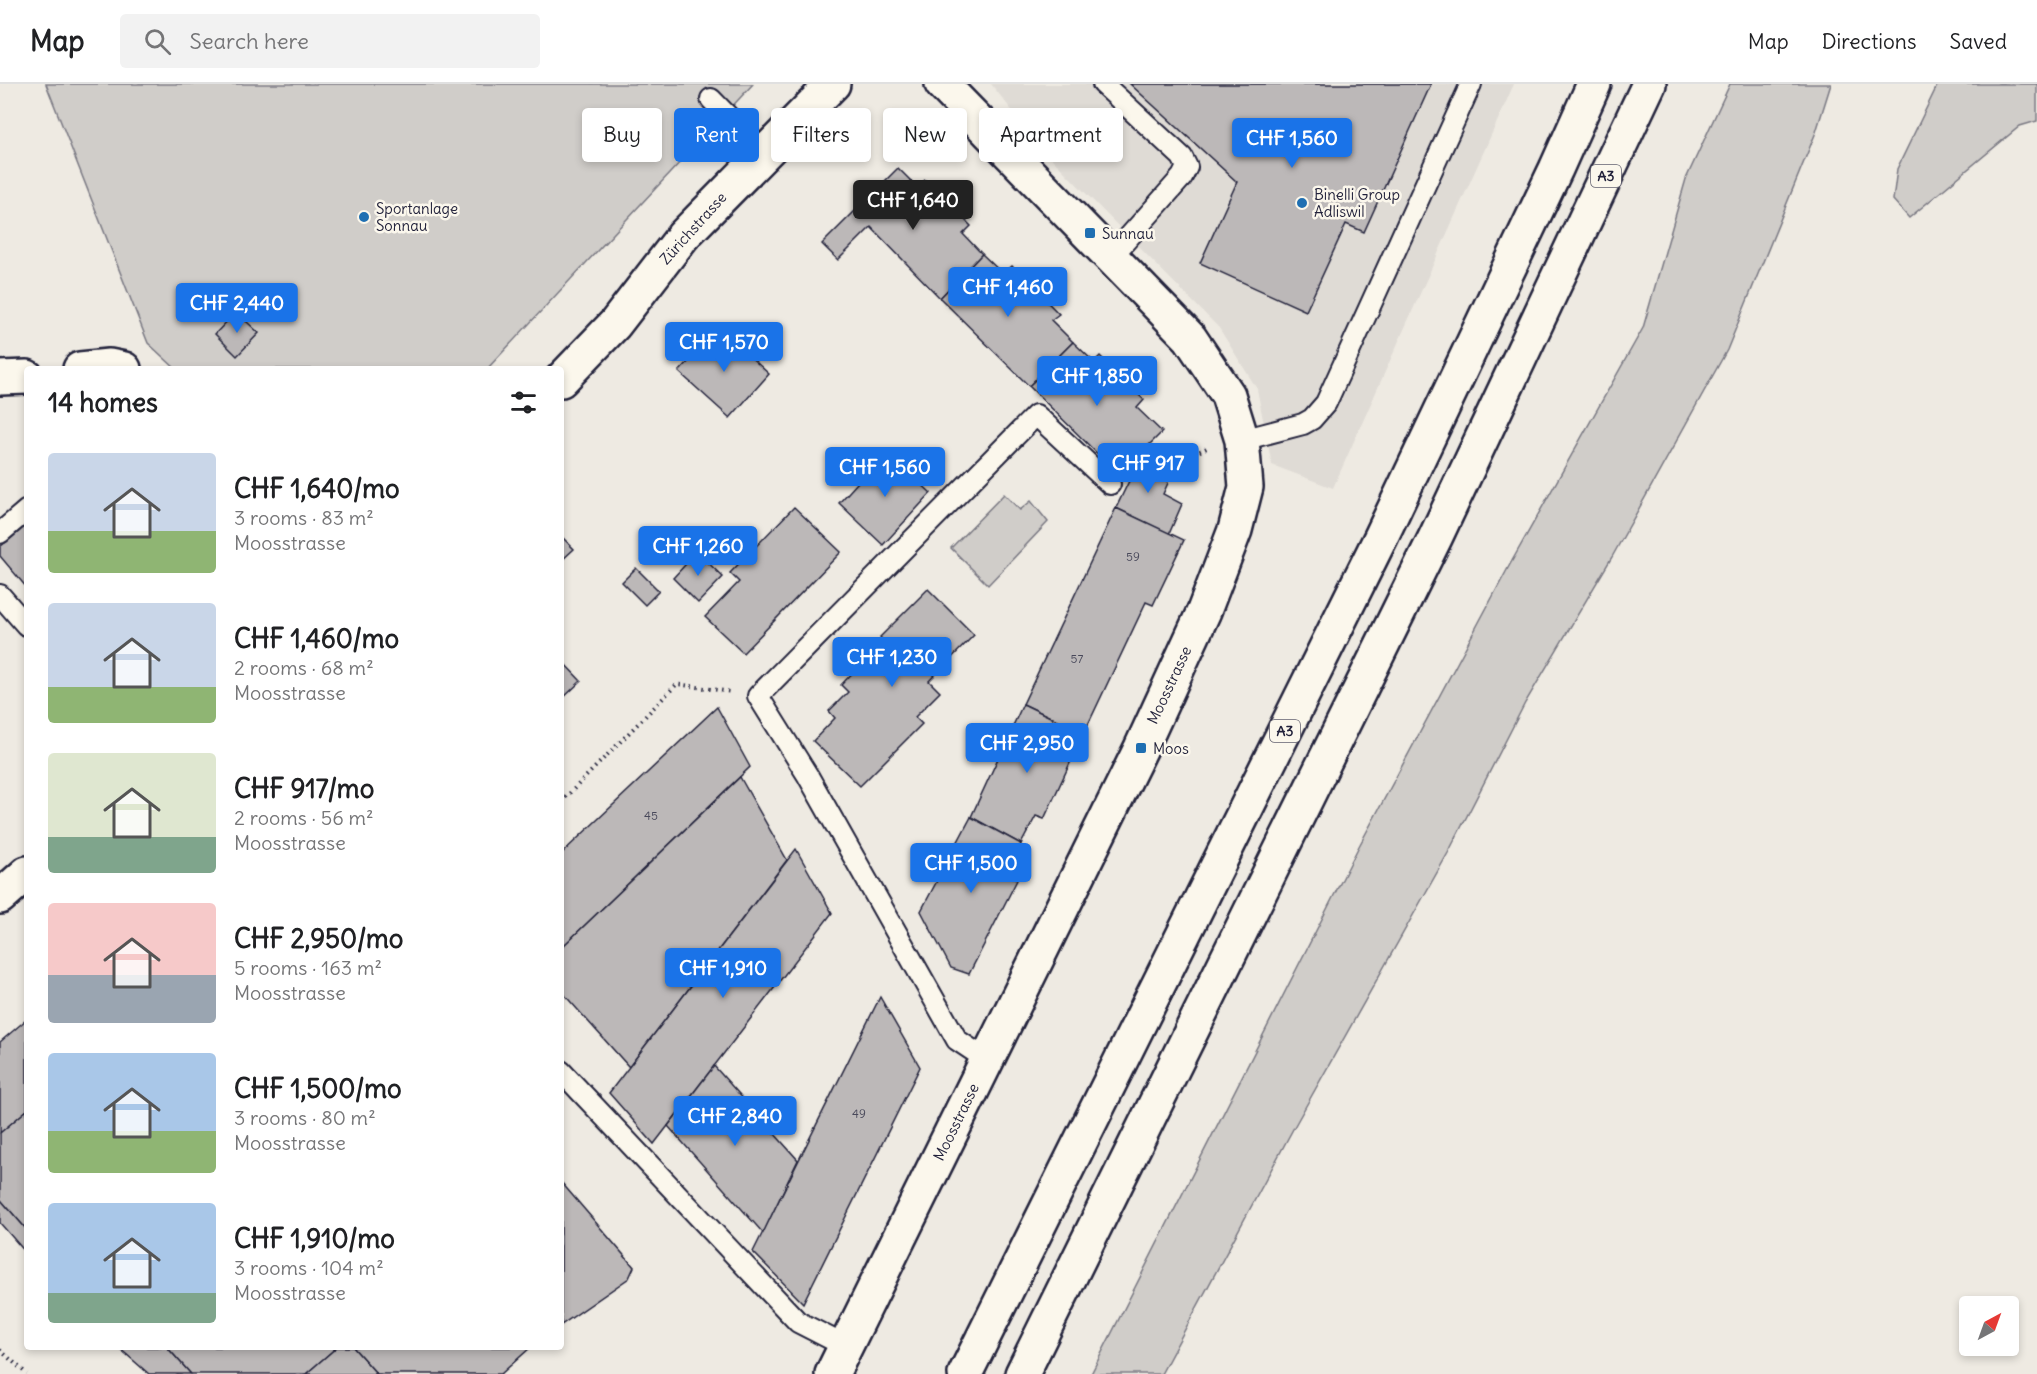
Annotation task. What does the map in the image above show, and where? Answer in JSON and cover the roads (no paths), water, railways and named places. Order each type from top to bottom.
[{"type":"main road","name":"Zürichstrasse","points":[[564,377],[621,316],[683,236],[832,84]]},
{"type":"main road","name":"Moosstrasse","points":[[838,1360],[1204,611],[1242,508],[1246,487],[1242,440],[1228,395],[1190,338],[942,84]]},
{"type":"main road","name":"A3","points":[[965,1374],[1381,537],[1557,169],[1594,84]]},
{"type":"main road","name":"A3","points":[[1022,1374],[1425,559],[1649,84]]},
{"type":"main road","points":[[0,378],[24,377]]},
{"type":"main road","points":[[0,897],[24,876]]},
{"type":"lane","points":[[1103,84],[1182,157],[1187,167],[1182,177],[1112,256]]},
{"type":"lane","points":[[1242,440],[1303,424],[1312,419],[1326,403],[1471,84]]},
{"type":"lane","points":[[711,99],[764,153]]},
{"type":"lane","points":[[987,1059],[957,1040],[813,786],[758,696],[1036,415],[1110,484]]},
{"type":"lane","points":[[0,533],[24,513]]},
{"type":"lane","points":[[0,595],[24,623]]},
{"type":"lane","points":[[564,1074],[798,1322],[838,1360]]},
{"type":"place","name":"Binelli Group Adliswil","points":[[1302,203]]},
{"type":"place","name":"Sportanlage Sonnau","points":[[364,217]]},
{"type":"place","name":"Sunnau","points":[[1090,233]]},
{"type":"place","name":"Moos","points":[[1141,748]]}]
